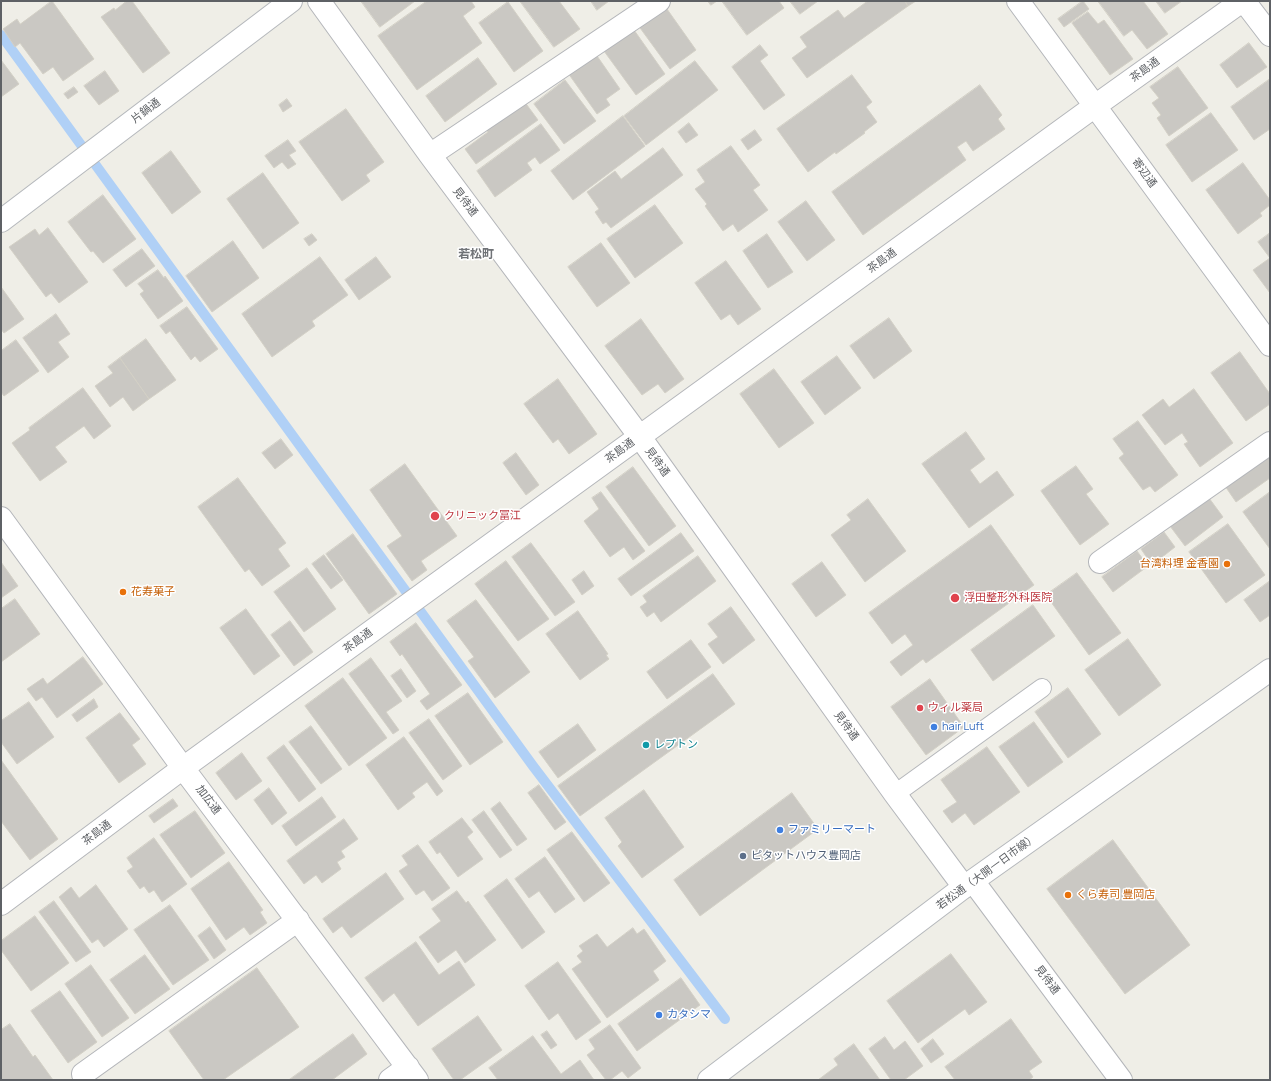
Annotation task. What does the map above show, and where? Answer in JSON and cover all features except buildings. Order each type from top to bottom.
[{"type":"street","name":"片鍋通","points":[[1,221],[291,1]]},
{"type":"street","name":"見待通","points":[[319,1],[430,155],[640,438],[895,794],[969,884],[1121,1080]]},
{"type":"street","points":[[430,155],[659,1]]},
{"type":"street","name":"寄辺通","points":[[1018,1],[1270,345]]},
{"type":"street","points":[[1243,1],[1270,36]]},
{"type":"street","name":"茶島通","points":[[1,904],[183,768],[640,438],[1094,106],[1243,1]]},
{"type":"street","points":[[1100,562],[1270,443]]},
{"type":"street","name":"加広通","points":[[1,518],[183,768],[413,1073]]},
{"type":"street","name":"若松通（大開一日市線）","points":[[709,1080],[969,884],[1270,670]]},
{"type":"street","points":[[83,1074],[298,920]]},
{"type":"street","points":[[390,1080],[413,1073]]},
{"type":"lane","points":[[895,794],[1042,688]]},
{"type":"waterway","points":[[1,35],[533,766],[725,1019]]},
{"type":"place","name":"クリニック冨江","points":[[435,516]]},
{"type":"place","name":"台湾料理 金香園","points":[[1227,564]]},
{"type":"place","name":"花寿菓子","points":[[123,592]]},
{"type":"place","name":"浮田整形外科医院","points":[[955,598]]},
{"type":"place","name":"ウィル薬局","points":[[920,708]]},
{"type":"place","name":"hair Luft","points":[[934,727]]},
{"type":"place","name":"レプトン","points":[[646,745]]},
{"type":"place","name":"ファミリーマート","points":[[780,830]]},
{"type":"place","name":"ピタットハウス豊岡店","points":[[743,856]]},
{"type":"place","name":"くら寿司 豊岡店","points":[[1068,895]]},
{"type":"place","name":"カタシマ","points":[[659,1015]]},
{"type":"district","name":"若松町","points":[[476,255]]}]
